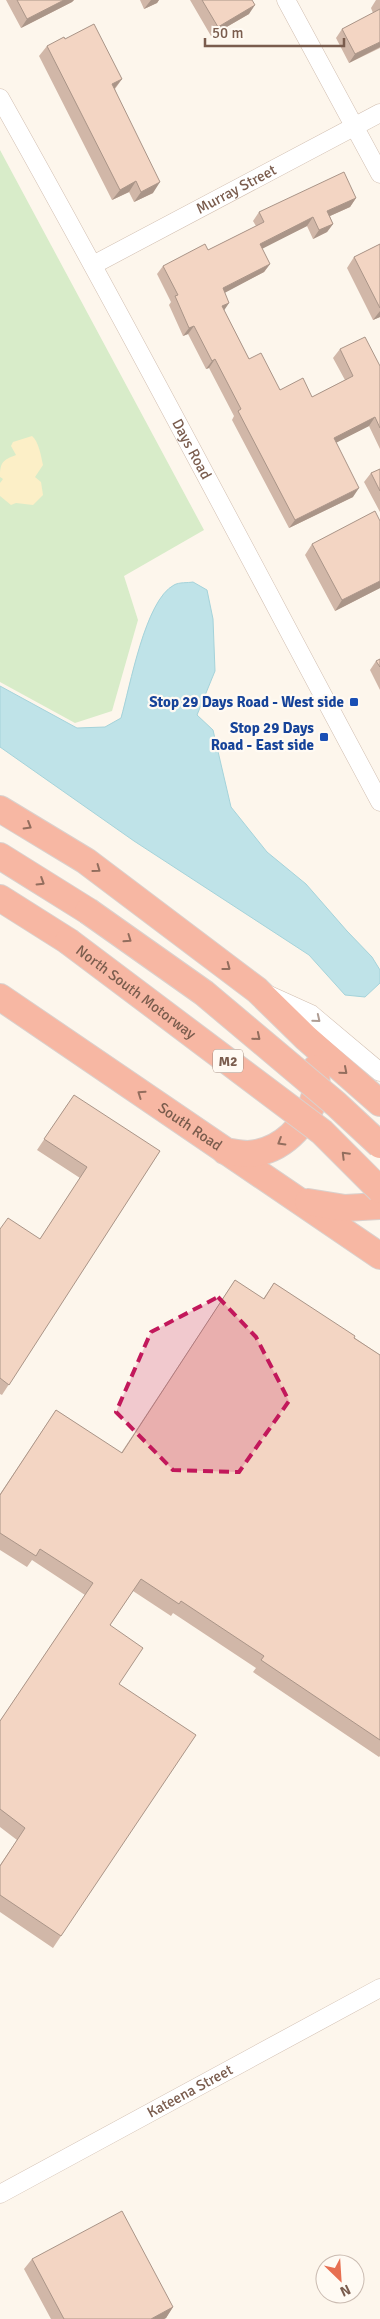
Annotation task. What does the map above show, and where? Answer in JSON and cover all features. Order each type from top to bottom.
[{"type":"highway","points":[[0,809],[56,843],[134,895],[258,990],[306,1038],[380,1103]]},
{"type":"highway","name":"M2","points":[[0,856],[88,911],[204,993],[336,1104],[380,1145]]},
{"type":"highway","name":"North South Motorway","points":[[0,898],[68,941],[322,1132],[380,1190]]},
{"type":"highway","name":"South Road","points":[[0,997],[380,1256]]},
{"type":"highway","points":[[224,1151],[248,1154],[270,1149],[292,1136],[308,1116],[316,1093],[316,1068],[306,1038]]},
{"type":"highway","points":[[224,1151],[304,1200],[345,1208],[380,1206]]},
{"type":"street","points":[[286,0],[380,174]]},
{"type":"street","name":"Days Road","points":[[0,98],[94,265],[148,372],[380,802]]},
{"type":"street","name":"Murray Street","points":[[94,265],[380,113]]},
{"type":"street","points":[[258,990],[311,1014],[380,1072]]},
{"type":"street","name":"Kateena Street","points":[[0,2194],[380,1988]]},
{"type":"highlighted area","points":[[218,1297],[256,1337],[289,1401],[239,1472],[173,1470],[116,1412],[151,1332]]},
{"type":"green space","points":[[0,150],[204,530],[124,576],[138,620],[112,711],[75,723],[0,682]]},
{"type":"sand","points":[[32,436],[38,445],[43,465],[35,477],[41,482],[43,495],[33,505],[16,503],[11,505],[0,496],[0,483],[3,479],[0,477],[1,468],[5,460],[16,455],[11,446],[13,442]]},
{"type":"water","points":[[193,582],[207,590],[213,619],[215,671],[197,715],[213,730],[231,807],[267,852],[306,884],[372,957],[380,970],[380,983],[365,997],[345,995],[309,955],[134,841],[0,747],[0,686],[77,728],[105,727],[121,718],[140,646],[155,608],[164,594],[174,585]]},
{"type":"building","points":[[17,0],[64,0],[27,19]]},
{"type":"building","points":[[202,0],[252,0],[255,5],[218,27]]},
{"type":"building","points":[[380,9],[380,42],[355,54],[342,29]]},
{"type":"building","points":[[94,24],[122,79],[112,84],[160,182],[141,192],[136,181],[120,190],[47,46]]},
{"type":"building","points":[[344,172],[356,198],[327,211],[333,224],[319,230],[313,217],[260,244],[270,264],[223,288],[229,303],[222,306],[249,359],[261,353],[280,390],[303,378],[312,397],[353,376],[340,349],[365,337],[380,366],[380,428],[375,417],[334,438],[359,488],[295,520],[238,411],[241,409],[215,359],[212,361],[194,326],[189,328],[175,296],[178,295],[163,266],[205,244],[208,250],[264,222],[259,212]]},
{"type":"building","points":[[380,244],[380,308],[354,257]]},
{"type":"building","points":[[380,469],[380,491],[371,473]]},
{"type":"building","points":[[375,511],[380,521],[380,581],[342,600],[312,544]]},
{"type":"building","points":[[380,659],[380,667],[376,661]]},
{"type":"building","points":[[74,1095],[160,1151],[9,1385],[0,1378],[0,1229],[8,1218],[40,1239],[87,1167],[44,1139]]},
{"type":"building","points":[[235,1280],[264,1299],[274,1283],[355,1336],[354,1338],[380,1355],[380,1740],[261,1660],[264,1656],[181,1601],[179,1604],[141,1579],[110,1625],[143,1648],[119,1684],[196,1735],[61,1936],[0,1895],[0,1866],[25,1828],[0,1809],[0,1721],[93,1583],[40,1549],[36,1556],[0,1533],[0,1495],[56,1410],[122,1453]]},
{"type":"building","points":[[122,2211],[173,2307],[151,2319],[64,2319],[32,2259]]},
{"type":"place","name":"Stop 29 Days Road - West side","points":[[354,702]]},
{"type":"place","name":"Stop 29 Days Road - East side","points":[[324,737]]}]
